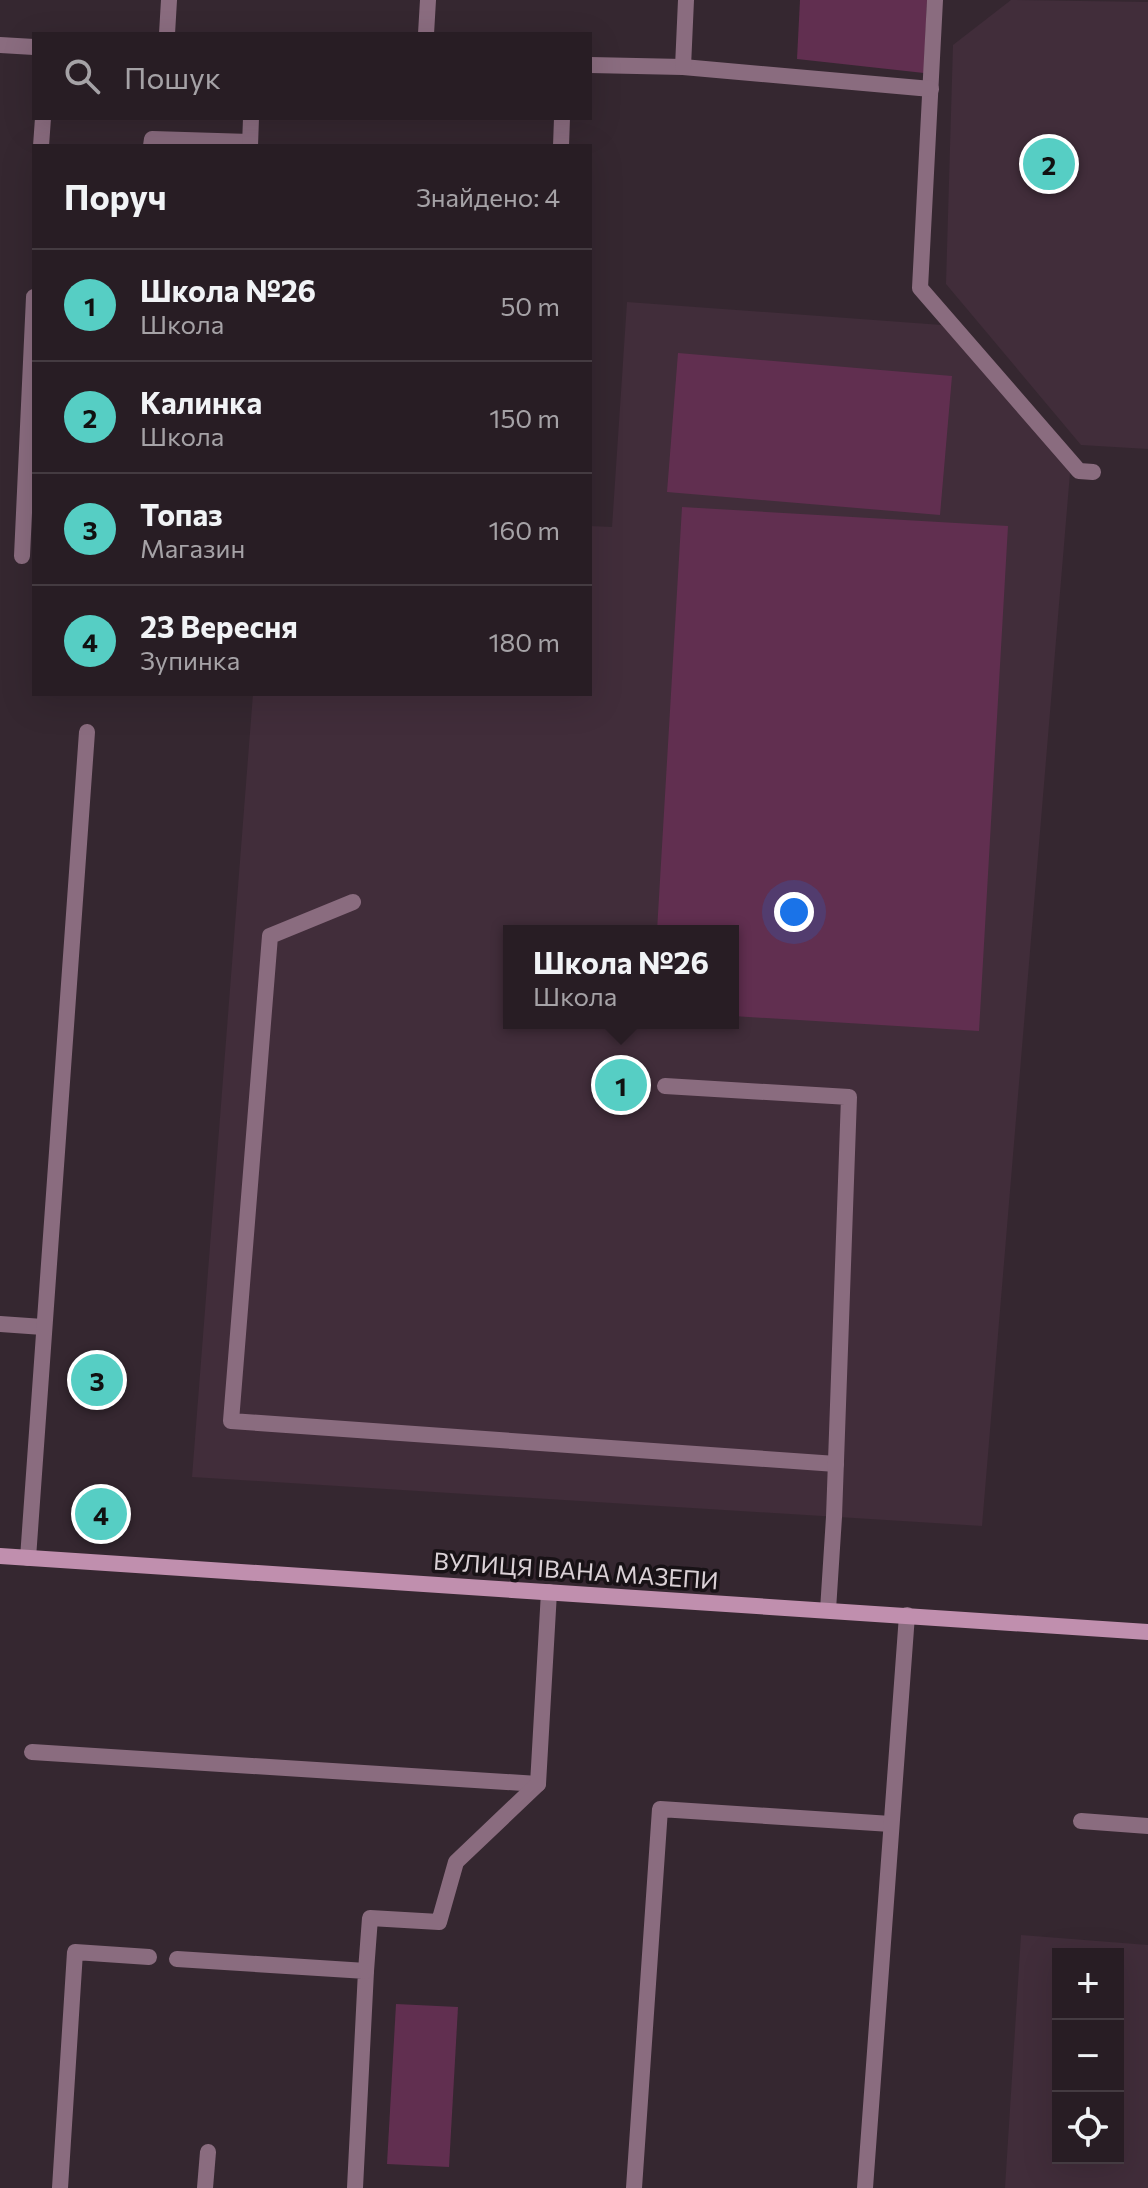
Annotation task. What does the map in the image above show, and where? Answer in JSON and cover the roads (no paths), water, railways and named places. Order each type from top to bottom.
[{"type":"main road","name":"ВУЛИЦЯ ІВАНА МАЗЕПИ","points":[[0,1556],[1148,1632]]},
{"type":"lane","points":[[167,32],[169,0]]},
{"type":"lane","points":[[426,32],[428,0]]},
{"type":"lane","points":[[683,67],[686,0]]},
{"type":"lane","points":[[935,0],[920,288],[1079,471],[1093,472]]},
{"type":"lane","points":[[0,45],[32,47]]},
{"type":"lane","points":[[592,65],[683,67],[931,89]]},
{"type":"lane","points":[[41,144],[43,120]]},
{"type":"lane","points":[[151,144],[152,139],[250,144],[251,120]]},
{"type":"lane","points":[[561,144],[562,120]]},
{"type":"lane","points":[[22,556],[32,340]]},
{"type":"lane","points":[[28,1558],[87,732]]},
{"type":"lane","points":[[353,902],[270,936],[231,1421],[836,1464]]},
{"type":"lane","points":[[665,1086],[849,1097],[828,1610]]},
{"type":"lane","points":[[0,1324],[43,1327]]},
{"type":"lane","points":[[355,2188],[370,1918],[439,1922],[456,1862],[538,1784],[549,1592]]},
{"type":"lane","points":[[865,2188],[907,1615]]},
{"type":"lane","points":[[32,1752],[538,1784]]},
{"type":"lane","points":[[634,2188],[660,1809],[891,1824]]},
{"type":"lane","points":[[1081,1821],[1148,1826]]},
{"type":"lane","points":[[60,2188],[75,1952],[149,1957]]},
{"type":"lane","points":[[177,1959],[366,1971]]},
{"type":"lane","points":[[205,2188],[208,2152]]},
{"type":"place","name":"Калинка","points":[[1049,164]]},
{"type":"place","name":"Школа №26","points":[[621,1085]]},
{"type":"place","name":"Топаз","points":[[97,1380]]},
{"type":"place","name":"23 Вересня","points":[[101,1514]]}]
